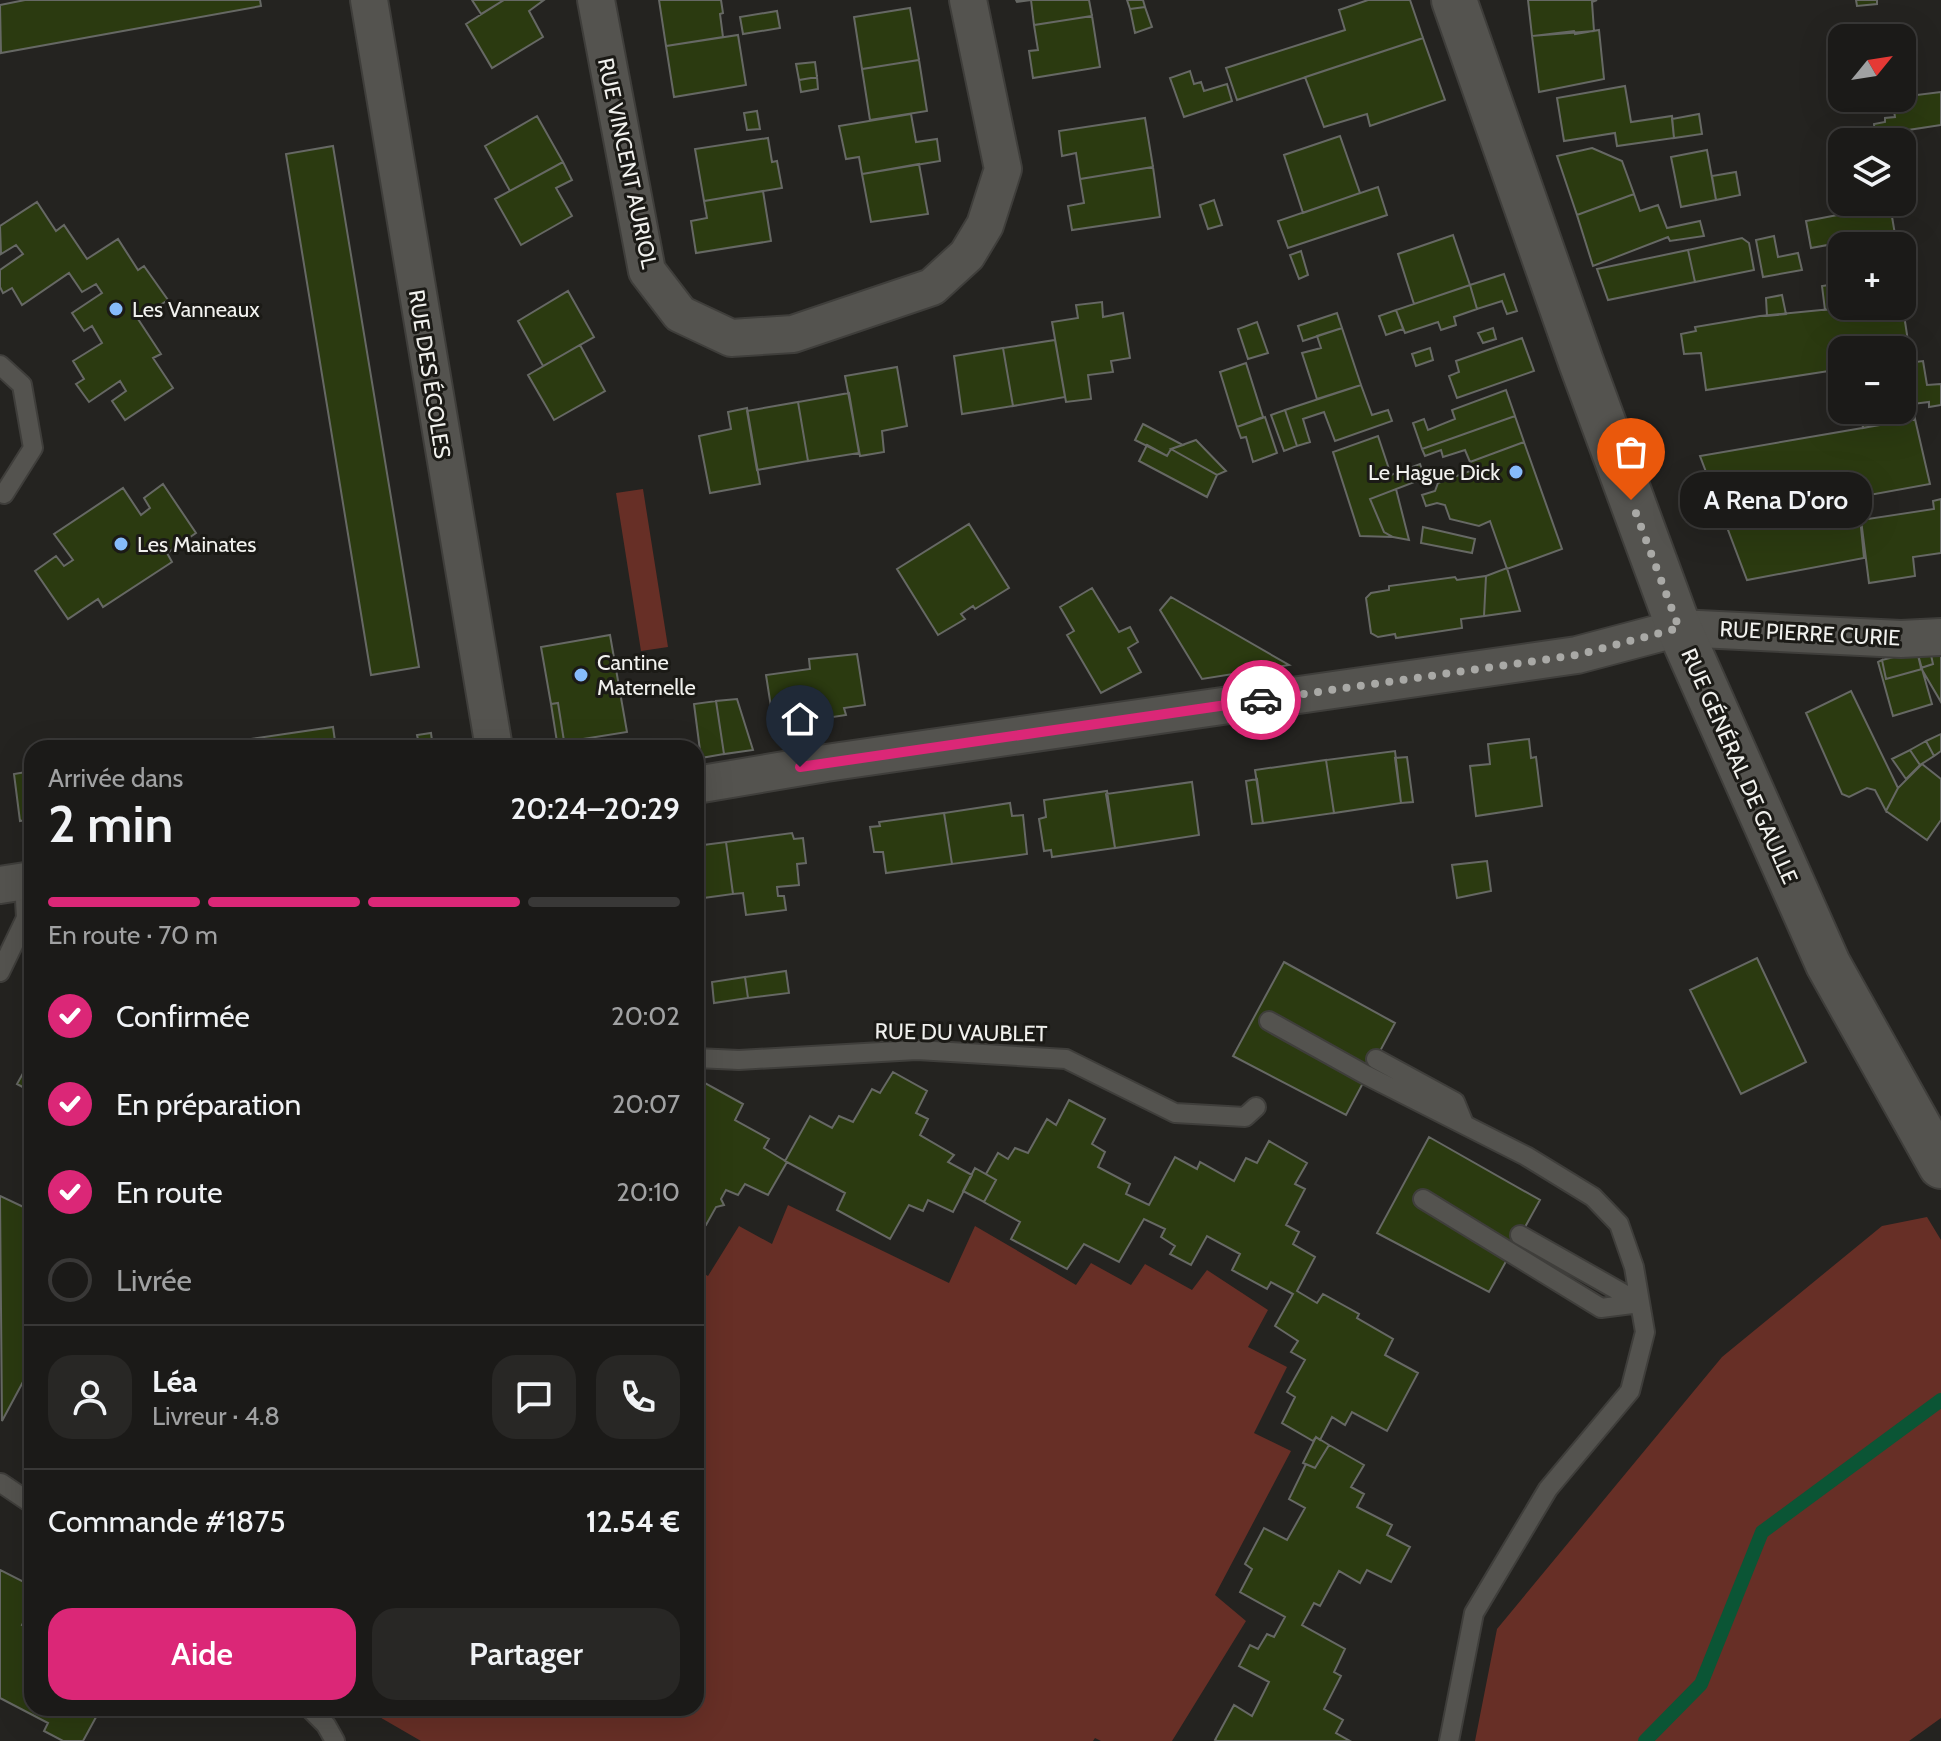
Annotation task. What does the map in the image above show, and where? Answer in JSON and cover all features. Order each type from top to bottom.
[{"type":"main road","name":"RUE GÉNÉRAL DE GAULLE","points":[[1460,16],[1581,362],[1679,628],[1828,964],[1941,1166]]},
{"type":"street","name":"RUE DES ÉCOLES","points":[[369,0],[493,740]]},
{"type":"street","name":"RUE VINCENT AURIOL","points":[[596,0],[647,271],[680,314],[731,338],[793,334],[932,287],[967,255],[985,225],[1003,169],[968,0]]},
{"type":"street","name":"RUE PIERRE CURIE","points":[[704,784],[826,763],[1577,655],[1679,628],[1901,639],[1941,637]]},
{"type":"lane","points":[[0,365],[22,385],[33,448],[4,494]]},
{"type":"lane","points":[[19,882],[24,908]]},
{"type":"lane","points":[[0,972],[24,922]]},
{"type":"lane","points":[[1269,1021],[1366,1075],[1526,1156],[1593,1197],[1619,1224],[1634,1267],[1645,1332],[1630,1391],[1548,1489],[1474,1613],[1449,1741]]},
{"type":"lane","name":"RUE DU VAUBLET","points":[[704,1058],[739,1060],[917,1050],[1066,1059],[1175,1113],[1245,1117],[1256,1107]]},
{"type":"lane","points":[[1376,1059],[1455,1102],[1464,1124]]},
{"type":"lane","points":[[1423,1199],[1601,1308],[1640,1303]]},
{"type":"lane","points":[[1520,1235],[1640,1303]]},
{"type":"lane","points":[[1,1483],[24,1499]]},
{"type":"lane","points":[[318,1716],[335,1741]]},
{"type":"shaded area","points":[[643,489],[668,647],[641,651],[616,493]]},
{"type":"shaded area","points":[[788,1205],[949,1283],[975,1226],[1076,1285],[1091,1263],[1131,1285],[1145,1264],[1192,1290],[1207,1270],[1268,1310],[1248,1347],[1287,1367],[1254,1433],[1291,1451],[1215,1595],[1246,1621],[1172,1741],[1101,1741],[1095,1738],[1093,1741],[421,1741],[378,1716],[704,1716],[704,1274],[708,1276],[739,1226],[772,1244]]},
{"type":"shaded area","points":[[1927,1217],[1941,1240],[1941,1718],[1909,1741],[1475,1741],[1497,1629],[1722,1357],[1882,1226]]},
{"type":"building","points":[[25,0],[260,0],[261,6],[1,53],[0,5]]},
{"type":"building","points":[[472,0],[504,0],[481,14]]},
{"type":"building","points":[[504,0],[544,0],[529,11],[543,37],[492,68],[466,24]]},
{"type":"building","points":[[659,0],[721,0],[723,37],[666,46]]},
{"type":"building","points":[[1031,0],[1089,0],[1092,16],[1034,25]]},
{"type":"building","points":[[1127,0],[1143,0],[1145,7],[1130,9]]},
{"type":"building","points":[[1368,0],[1410,0],[1423,38],[1237,100],[1226,68],[1345,30],[1339,10]]},
{"type":"building","points":[[1528,0],[1597,0],[1592,2],[1594,31],[1532,36]]},
{"type":"building","points":[[1856,0],[1877,0],[1877,4],[1857,6]]},
{"type":"building","points":[[1145,7],[1152,27],[1135,33],[1130,9]]},
{"type":"building","points":[[910,8],[919,60],[862,69],[854,17]]},
{"type":"building","points":[[777,11],[780,28],[743,34],[740,17]]},
{"type":"building","points":[[1092,16],[1100,67],[1033,78],[1029,51],[1038,50],[1034,25]]},
{"type":"building","points":[[1599,30],[1604,79],[1539,92],[1532,36]]},
{"type":"building","points":[[738,35],[746,85],[674,97],[666,46]]},
{"type":"building","points":[[1423,38],[1445,100],[1370,126],[1367,114],[1324,127],[1305,77]]},
{"type":"building","points":[[919,60],[927,111],[870,120],[862,69]]},
{"type":"building","points":[[815,62],[817,77],[799,80],[796,64]]},
{"type":"building","points":[[1190,71],[1194,84],[1201,82],[1204,91],[1227,84],[1232,101],[1184,117],[1170,78]]},
{"type":"building","points":[[817,77],[818,89],[801,92],[799,80]]},
{"type":"building","points":[[1625,86],[1631,122],[1672,116],[1674,138],[1617,146],[1615,133],[1564,141],[1557,98]]},
{"type":"building","points":[[1941,92],[1941,125],[1916,129],[1874,128],[1874,124],[1885,122],[1885,118],[1895,117],[1894,112],[1916,112],[1916,95]]},
{"type":"building","points":[[757,111],[760,129],[747,130],[744,113]]},
{"type":"building","points":[[911,114],[916,142],[937,139],[940,161],[862,174],[859,157],[846,159],[839,126]]},
{"type":"building","points":[[1699,114],[1702,134],[1674,138],[1672,119]]},
{"type":"building","points":[[537,116],[563,162],[510,191],[485,146]]},
{"type":"building","points":[[1145,118],[1153,167],[1080,179],[1076,153],[1062,156],[1059,131]]},
{"type":"building","points":[[1340,136],[1360,193],[1303,213],[1284,155]]},
{"type":"building","points":[[768,138],[772,162],[777,161],[782,188],[704,201],[695,149]]},
{"type":"building","points":[[333,146],[419,667],[371,675],[286,154]]},
{"type":"building","points":[[1592,148],[1622,161],[1634,194],[1577,215],[1557,156]]},
{"type":"building","points":[[1707,150],[1716,200],[1681,207],[1671,157]]},
{"type":"building","points":[[563,162],[572,180],[556,188],[572,216],[521,245],[495,199]]},
{"type":"building","points":[[919,164],[928,214],[871,222],[862,174]]},
{"type":"building","points":[[1153,167],[1160,217],[1072,230],[1068,206],[1084,203],[1080,179]]},
{"type":"building","points":[[1736,172],[1740,195],[1716,200],[1712,176]]},
{"type":"building","points":[[1378,187],[1387,215],[1288,248],[1278,221]]},
{"type":"building","points":[[763,191],[771,241],[696,253],[691,221],[707,218],[704,201]]},
{"type":"building","points":[[1634,194],[1640,211],[1658,205],[1667,228],[1700,221],[1704,236],[1670,241],[1668,237],[1593,266],[1577,215]]},
{"type":"building","points":[[1214,200],[1222,225],[1208,229],[1200,205]]},
{"type":"building","name":"Les Vanneaux","points":[[37,202],[56,231],[64,225],[87,259],[118,239],[138,270],[144,266],[168,300],[138,319],[161,354],[153,358],[173,388],[125,420],[112,401],[126,391],[120,381],[89,402],[76,384],[84,379],[73,361],[102,343],[92,326],[84,331],[72,313],[102,293],[96,284],[82,292],[69,273],[22,305],[12,288],[3,293],[0,287],[0,270],[23,254],[16,245],[1,254],[0,226]]},
{"type":"building","points":[[1832,216],[1892,216],[1895,232],[1828,232],[1828,245],[1811,248],[1806,221]]},
{"type":"building","points":[[1453,235],[1470,285],[1414,304],[1398,254]]},
{"type":"building","points":[[1774,236],[1778,257],[1798,253],[1802,270],[1763,277],[1756,240]]},
{"type":"building","points":[[1742,238],[1749,243],[1754,270],[1695,282],[1688,250]]},
{"type":"building","points":[[1688,250],[1695,282],[1608,300],[1597,269]]},
{"type":"building","points":[[1301,251],[1308,275],[1299,279],[1290,255]]},
{"type":"building","points":[[1504,274],[1517,311],[1507,314],[1502,301],[1477,309],[1470,285]]},
{"type":"building","points":[[1470,285],[1477,309],[1454,317],[1456,325],[1441,330],[1438,322],[1405,333],[1396,310]]},
{"type":"building","points":[[1828,285],[1828,310],[1825,310],[1822,286]]},
{"type":"building","points":[[568,291],[594,337],[543,366],[518,321]]},
{"type":"building","points":[[1782,295],[1786,314],[1767,316],[1766,298]]},
{"type":"building","points":[[1102,302],[1103,317],[1123,313],[1130,358],[1111,361],[1113,372],[1088,375],[1091,399],[1066,402],[1052,322],[1078,318],[1076,305]]},
{"type":"building","points":[[1828,309],[1828,320],[1905,320],[1907,336],[1828,336],[1828,371],[1706,390],[1701,353],[1684,354],[1681,334],[1696,331],[1695,327]]},
{"type":"building","points":[[1396,310],[1403,329],[1386,335],[1379,316]]},
{"type":"building","points":[[1337,313],[1342,328],[1303,341],[1298,326]]},
{"type":"building","points":[[1257,322],[1268,353],[1248,359],[1238,329]]},
{"type":"building","points":[[1342,328],[1361,385],[1317,399],[1302,353],[1321,348],[1317,336]]},
{"type":"building","points":[[1493,328],[1496,339],[1483,343],[1478,333]]},
{"type":"building","points":[[1522,338],[1534,371],[1457,398],[1449,376],[1459,372],[1456,361]]},
{"type":"building","points":[[1055,340],[1065,397],[1013,406],[1003,348]]},
{"type":"building","points":[[580,345],[605,391],[554,420],[528,375]]},
{"type":"building","points":[[1003,348],[1013,406],[962,414],[954,356]]},
{"type":"building","points":[[1430,348],[1433,360],[1416,366],[1412,354]]},
{"type":"building","points":[[1923,361],[1927,385],[1941,384],[1941,405],[1929,407],[1929,402],[1916,404],[1916,362]]},
{"type":"building","points":[[1246,363],[1263,417],[1237,427],[1220,372]]},
{"type":"building","points":[[897,367],[907,426],[882,431],[884,452],[860,456],[845,376]]},
{"type":"building","points":[[1361,385],[1372,415],[1388,410],[1392,421],[1335,441],[1324,412],[1303,419],[1310,442],[1297,446],[1285,410]]},
{"type":"building","points":[[1506,390],[1515,416],[1422,449],[1413,423],[1424,419],[1428,430],[1455,419],[1452,410]]},
{"type":"building","points":[[849,393],[859,453],[808,461],[798,402]]},
{"type":"building","points":[[798,402],[808,461],[757,470],[747,411]]},
{"type":"building","points":[[747,408],[760,484],[710,493],[699,436],[731,429],[728,412]]},
{"type":"building","points":[[1285,410],[1297,446],[1284,451],[1271,415]]},
{"type":"building","points":[[1515,416],[1524,442],[1470,462],[1465,450],[1443,457],[1441,450],[1425,456],[1422,449]]},
{"type":"building","points":[[1265,417],[1277,453],[1253,462],[1246,437],[1241,438],[1237,427]]},
{"type":"building","points":[[1916,423],[1930,484],[1858,497],[1864,558],[1747,580],[1700,456],[1886,424]]},
{"type":"building","points":[[1143,424],[1183,445],[1171,449],[1167,456],[1135,440]]},
{"type":"building","points":[[1862,424],[1879,424],[1879,425],[1863,428]]},
{"type":"building","points":[[1378,436],[1391,475],[1420,464],[1425,478],[1370,499],[1384,532],[1393,537],[1360,536],[1333,452]]},
{"type":"building","points":[[1196,440],[1226,471],[1217,475],[1171,449]]},
{"type":"building","points":[[1524,442],[1562,549],[1507,569],[1490,521],[1479,526],[1450,519],[1445,505],[1437,503],[1426,506],[1422,495],[1435,491],[1438,483],[1473,470],[1470,462]]},
{"type":"building","points":[[1147,445],[1167,456],[1171,449],[1217,475],[1207,497],[1139,461]]},
{"type":"building","name":"Les Mainates","points":[[163,484],[196,533],[167,553],[172,562],[103,607],[98,599],[68,619],[35,571],[56,556],[64,566],[73,560],[54,534],[123,488],[141,515],[150,508],[144,498]]},
{"type":"building","points":[[1396,489],[1409,540],[1384,532],[1370,499]]},
{"type":"building","points":[[1941,499],[1941,553],[1913,557],[1915,576],[1869,583],[1861,520],[1934,509],[1933,501]]},
{"type":"building","points":[[969,524],[1009,588],[975,609],[973,606],[961,614],[965,619],[938,635],[897,569]]},
{"type":"building","points":[[1423,527],[1475,539],[1472,553],[1421,543]]},
{"type":"building","points":[[1507,568],[1520,611],[1484,616],[1486,576]]},
{"type":"building","points":[[1486,576],[1484,616],[1461,619],[1462,628],[1396,638],[1395,634],[1378,637],[1371,633],[1366,598],[1371,593],[1389,590],[1389,586]]},
{"type":"building","points":[[1092,588],[1119,632],[1130,627],[1138,642],[1128,648],[1141,672],[1101,693],[1067,635],[1074,631],[1060,607]]},
{"type":"building","points":[[1171,597],[1289,665],[1202,679],[1160,610]]},
{"type":"building","name":"Cantine Maternelle","points":[[610,635],[627,732],[564,740],[558,703],[551,704],[541,647]]},
{"type":"building","points":[[1917,651],[1931,655],[1933,664],[1921,668]]},
{"type":"building","points":[[1917,651],[1922,669],[1886,679],[1882,660]]},
{"type":"building","points":[[1941,652],[1941,702],[1921,668],[1933,664],[1931,655]]},
{"type":"building","points":[[857,654],[865,705],[844,708],[846,715],[774,726],[766,675],[810,669],[809,659]]},
{"type":"building","points":[[1882,660],[1886,679],[1922,669],[1932,704],[1893,716],[1878,662]]},
{"type":"building","points":[[1851,691],[1898,788],[1886,811],[1875,790],[1867,788],[1849,797],[1842,794],[1806,713]]},
{"type":"building","points":[[737,699],[753,750],[724,754],[716,701]]},
{"type":"building","points":[[716,701],[724,754],[704,757],[704,740],[699,740],[694,704]]},
{"type":"building","points":[[558,703],[564,740],[557,740],[551,704]]},
{"type":"building","points":[[333,727],[335,740],[244,740]]},
{"type":"building","points":[[431,733],[432,740],[418,740],[417,735]]},
{"type":"building","points":[[1941,734],[1941,751],[1934,756],[1926,741]]},
{"type":"building","points":[[1529,739],[1531,758],[1536,757],[1542,806],[1476,816],[1470,766],[1490,764],[1488,744]]},
{"type":"building","points":[[1926,741],[1934,756],[1920,765],[1910,750]]},
{"type":"building","points":[[1910,750],[1920,765],[1906,779],[1892,759]]},
{"type":"building","points":[[1395,751],[1401,803],[1334,813],[1326,760]]},
{"type":"building","points":[[1407,757],[1413,802],[1401,803],[1395,758]]},
{"type":"building","points":[[1326,760],[1334,813],[1263,823],[1255,770]]},
{"type":"building","points":[[1922,764],[1941,779],[1941,820],[1927,840],[1886,811],[1898,788]]},
{"type":"building","points":[[24,772],[24,820],[20,821],[14,774]]},
{"type":"building","points":[[1257,779],[1263,823],[1252,824],[1246,781]]},
{"type":"building","points":[[1192,782],[1199,835],[1115,848],[1106,794]]},
{"type":"building","points":[[1107,791],[1115,848],[1052,857],[1051,850],[1044,851],[1039,819],[1046,817],[1044,800]]},
{"type":"building","points":[[1010,803],[1012,816],[1023,815],[1027,854],[952,864],[944,813]]},
{"type":"building","points":[[944,813],[952,864],[886,873],[883,852],[874,852],[870,827],[880,826],[879,822]]},
{"type":"building","points":[[792,833],[794,839],[803,838],[806,863],[797,864],[799,885],[777,887],[778,896],[784,896],[786,910],[746,915],[743,893],[733,894],[726,842]]},
{"type":"building","points":[[726,842],[733,894],[704,898],[704,845]]},
{"type":"building","points":[[1487,861],[1491,891],[1457,898],[1452,865]]},
{"type":"building","points":[[1757,958],[1806,1062],[1741,1094],[1690,990]]},
{"type":"building","points":[[1284,962],[1395,1023],[1346,1115],[1233,1056]]},
{"type":"building","points":[[786,971],[789,993],[748,998],[745,977]]},
{"type":"building","points":[[745,977],[748,998],[714,1003],[712,982]]},
{"type":"building","points":[[24,1071],[24,1088],[17,1084]]},
{"type":"building","points":[[893,1072],[927,1091],[916,1113],[928,1119],[920,1135],[954,1155],[948,1162],[972,1175],[953,1212],[928,1200],[923,1211],[909,1205],[890,1239],[837,1210],[845,1193],[785,1161],[810,1116],[832,1128],[839,1116],[853,1122],[872,1089],[880,1093]]},
{"type":"building","points":[[704,1082],[743,1104],[735,1120],[769,1139],[764,1148],[787,1162],[768,1195],[745,1184],[738,1195],[726,1190],[721,1199],[724,1205],[716,1207],[706,1225]]},
{"type":"building","points":[[1069,1100],[1105,1119],[1092,1144],[1105,1152],[1098,1167],[1130,1184],[1126,1194],[1149,1205],[1175,1157],[1197,1169],[1200,1162],[1234,1181],[1246,1158],[1257,1163],[1269,1141],[1307,1163],[1295,1184],[1305,1189],[1286,1225],[1299,1232],[1293,1244],[1315,1257],[1297,1291],[1317,1303],[1323,1294],[1359,1314],[1357,1318],[1393,1339],[1385,1355],[1418,1373],[1387,1431],[1352,1412],[1345,1425],[1332,1417],[1320,1440],[1316,1437],[1313,1441],[1282,1423],[1295,1397],[1287,1392],[1305,1360],[1291,1352],[1298,1341],[1275,1326],[1293,1294],[1271,1282],[1267,1289],[1232,1270],[1240,1254],[1207,1236],[1191,1265],[1170,1254],[1175,1246],[1161,1237],[1165,1229],[1144,1219],[1119,1262],[1084,1244],[1067,1269],[1011,1239],[1020,1222],[984,1202],[996,1180],[986,1174],[998,1153],[1008,1159],[1015,1148],[1028,1153],[1047,1119],[1056,1125]]},
{"type":"building","points":[[1429,1137],[1540,1200],[1489,1292],[1377,1233]]},
{"type":"building","points":[[975,1168],[996,1180],[984,1202],[963,1191]]},
{"type":"building","points":[[0,1196],[24,1207],[24,1380],[2,1421]]},
{"type":"building","points":[[1316,1437],[1329,1445],[1315,1468],[1303,1463]]},
{"type":"building","points":[[1329,1445],[1364,1465],[1351,1487],[1364,1494],[1357,1507],[1392,1525],[1387,1535],[1410,1547],[1391,1582],[1367,1570],[1360,1583],[1339,1571],[1320,1606],[1314,1603],[1302,1625],[1345,1649],[1334,1672],[1341,1676],[1324,1709],[1343,1720],[1336,1733],[1350,1741],[1217,1741],[1234,1705],[1252,1716],[1269,1682],[1239,1666],[1250,1645],[1258,1649],[1267,1634],[1274,1637],[1285,1617],[1240,1592],[1252,1569],[1245,1564],[1264,1528],[1287,1540],[1305,1508],[1289,1499],[1306,1464],[1315,1468]]},
{"type":"building","points":[[0,1570],[24,1582],[24,1710],[0,1698]]},
{"type":"building","points":[[35,1716],[97,1716],[83,1741],[63,1741],[44,1731],[48,1723]]},
{"type":"waterway","points":[[1645,1741],[1701,1684],[1762,1532],[1941,1400]]},
{"type":"way so far","points":[[1261,700],[1577,655],[1679,628],[1631,500]]},
{"type":"place","name":"Les Vanneaux","points":[[116,309]]},
{"type":"place","name":"Le Hague Dick","points":[[1516,472]]},
{"type":"place","name":"A Rena D'oro","points":[[1631,500]]},
{"type":"place","name":"Les Mainates","points":[[121,544]]},
{"type":"place","name":"Cantine Maternelle","points":[[581,675]]},
{"type":"route","points":[[800,767],[1261,700]]}]
